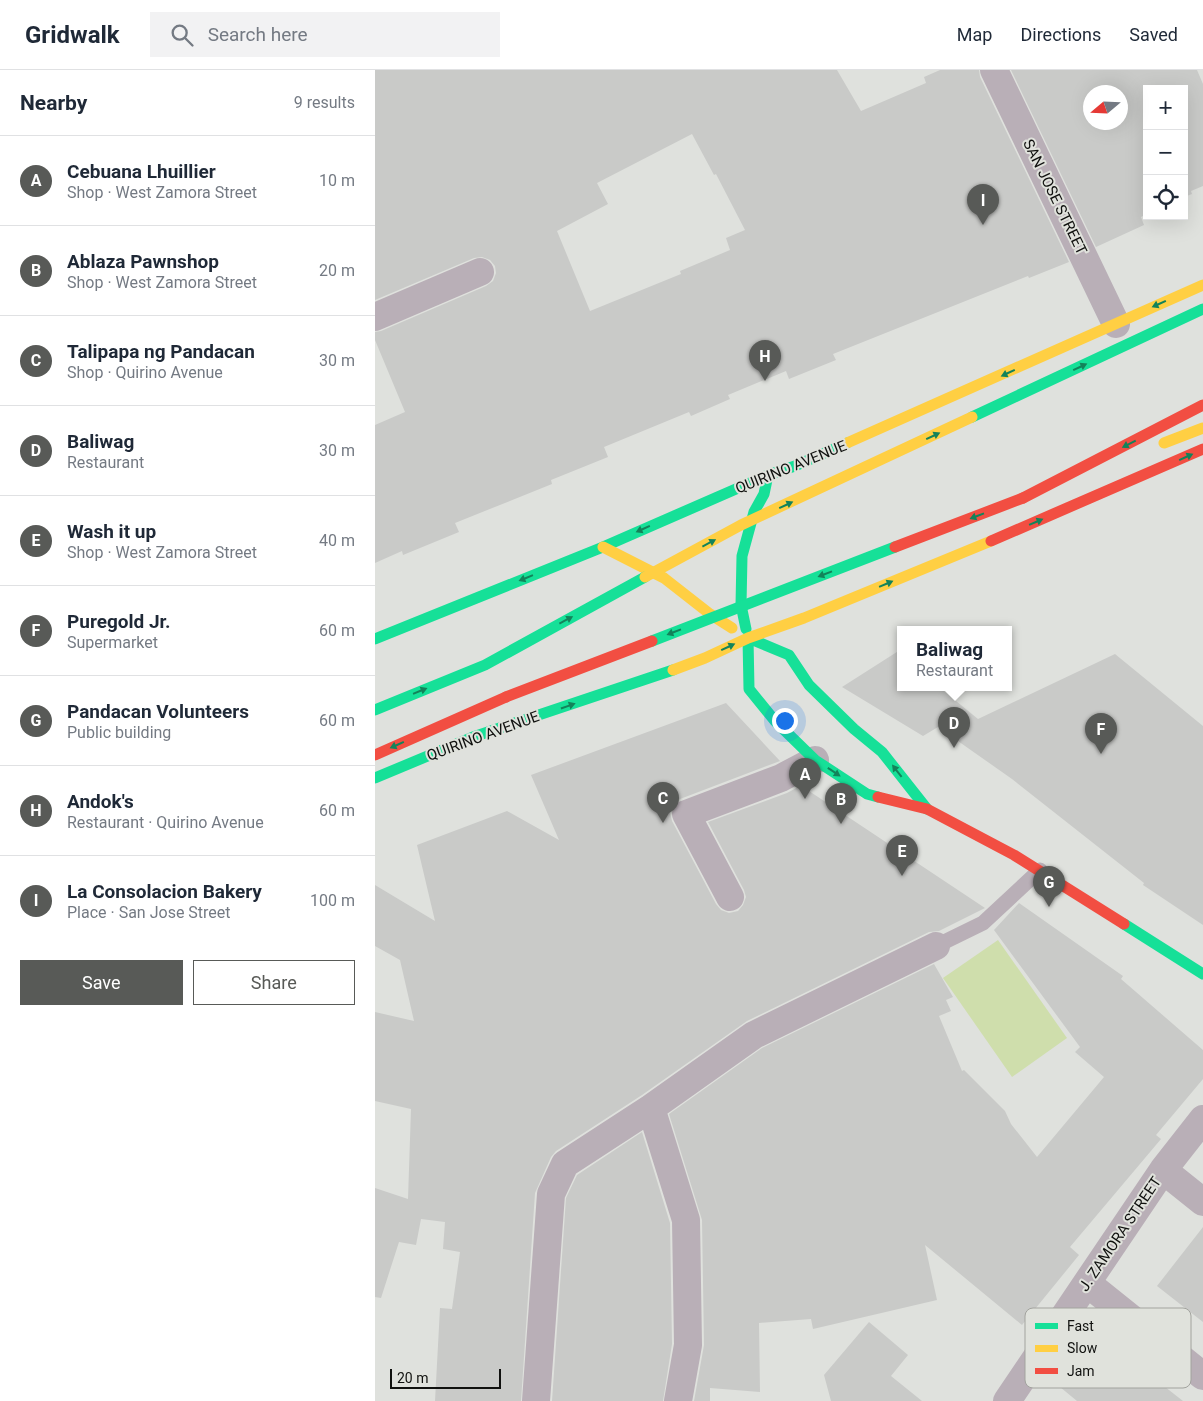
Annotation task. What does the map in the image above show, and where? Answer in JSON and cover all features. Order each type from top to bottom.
[{"type":"main road","name":"QUIRINO AVENUE","points":[[375,639],[603,547],[768,475],[795,466],[1203,285]]},
{"type":"main road","points":[[375,710],[485,664],[741,525],[1203,309]]},
{"type":"main road","points":[[1023,498],[1203,405]]},
{"type":"main road","points":[[1149,449],[1203,428]]},
{"type":"main road","name":"QUIRINO AVENUE","points":[[375,778],[473,737],[676,670],[748,638],[795,622],[1058,513],[1203,449]]},
{"type":"main road","points":[[375,754],[505,697],[1122,460]]},
{"type":"main road","points":[[768,475],[764,494],[754,512],[742,556],[741,605],[748,638],[749,689],[775,721],[815,760],[867,794],[927,809],[1040,870],[1203,974]]},
{"type":"main road","points":[[603,547],[664,578],[710,614],[748,638],[789,655],[809,685],[854,729],[882,752],[927,809]]},
{"type":"street","name":"SAN JOSE STREET","points":[[994,70],[1116,324]]},
{"type":"street","points":[[375,317],[480,272]]},
{"type":"street","points":[[729,897],[686,814],[781,778],[815,760]]},
{"type":"street","points":[[536,1401],[551,1194],[565,1164],[651,1108],[754,1035],[936,946]]},
{"type":"street","points":[[651,1108],[686,1220],[688,1345],[678,1401]]},
{"type":"street","name":"J. ZAMORA STREET","points":[[1072,1308],[1163,1170],[1203,1119]]},
{"type":"street","points":[[1163,1170],[1203,1202]]},
{"type":"street","points":[[1087,1283],[1118,1308]]},
{"type":"street","points":[[1191,1366],[1203,1376]]},
{"type":"street","name":"J. ZAMORA STREET","points":[[1016,1398],[1025,1383]]},
{"type":"lane","points":[[936,946],[983,923],[1040,870]]},
{"type":"green space","points":[[998,940],[1067,1038],[1012,1077],[943,978]]},
{"type":"building","points":[[375,70],[837,70],[861,111],[926,83],[924,77],[940,70],[979,70],[980,77],[1069,262],[1029,278],[1028,276],[833,354],[836,360],[789,379],[786,371],[728,395],[730,399],[691,416],[689,412],[604,447],[608,457],[551,480],[552,484],[455,523],[459,532],[403,555],[402,551],[375,563],[375,425],[405,412],[375,340],[375,332],[486,286],[493,281],[496,273],[495,266],[490,260],[482,257],[474,258],[375,300]],"holes":[[[692,134],[714,175],[716,174],[745,230],[726,238],[730,250],[680,271],[681,274],[590,311],[557,231],[608,204],[597,183]]]},
{"type":"building","points":[[1011,70],[1197,70],[1203,84],[1203,186],[1191,191],[1192,194],[1188,196],[1188,85],[1143,85],[1143,216],[1141,217],[1144,225],[1096,247]]},
{"type":"building","points":[[897,652],[897,691],[944,691],[978,719],[1115,654],[1203,726],[1203,925],[1143,885],[1144,883],[1012,779],[938,727],[923,736],[842,687]]},
{"type":"building","points":[[726,703],[780,761],[680,799],[673,805],[670,813],[672,821],[721,910],[729,913],[738,911],[746,897],[708,822],[787,793],[802,785],[985,908],[939,931],[929,932],[747,1021],[642,1095],[556,1151],[551,1157],[535,1193],[521,1401],[435,1401],[440,1308],[452,1309],[460,1252],[443,1249],[445,1222],[421,1219],[416,1245],[399,1242],[381,1298],[375,1297],[375,1188],[408,1199],[411,1109],[375,1101],[375,1012],[414,1021],[400,960],[375,946],[375,885],[435,921],[417,845],[507,811],[559,840],[531,775]]},
{"type":"building","points":[[1019,903],[1123,976],[1121,979],[1203,1050],[1203,1079],[1156,1135],[1161,1139],[1070,1247],[1079,1255],[1036,1308],[1025,1308],[1025,1321],[1022,1325],[925,1245],[937,1300],[813,1329],[811,1319],[759,1323],[760,1392],[710,1388],[710,1401],[694,1401],[704,1345],[702,1220],[669,1114],[762,1048],[934,964],[953,997],[946,1000],[951,1011],[939,1016],[962,1071],[964,1070],[1005,1111],[1011,1124],[1037,1157],[1104,1077],[1075,1052],[1080,1047],[994,930]]},
{"type":"building","points":[[642,1132],[670,1223],[672,1344],[663,1401],[552,1401],[566,1198],[577,1175]]},
{"type":"building","points":[[1203,1227],[1203,1322],[1191,1313],[1191,1308],[1185,1308],[1157,1286]]},
{"type":"building","points":[[869,1322],[908,1355],[891,1376],[922,1401],[831,1401],[824,1375]]},
{"type":"building","points":[[1061,1388],[1166,1388],[1183,1401],[1077,1401]]},
{"type":"traffic: fast","points":[[972,417],[1203,309]]},
{"type":"traffic: fast","points":[[375,639],[603,547],[768,475],[795,466],[847,443]]},
{"type":"traffic: fast","points":[[746,629],[741,605],[742,556],[754,512],[764,494],[768,475]]},
{"type":"traffic: fast","points":[[652,641],[895,547]]},
{"type":"traffic: fast","points":[[375,710],[485,665],[645,577]]},
{"type":"traffic: fast","points":[[878,797],[867,794],[815,760],[775,721],[749,689],[748,638],[789,655],[809,685],[854,729],[882,752],[927,809]]},
{"type":"traffic: fast","points":[[375,778],[473,737],[673,670]]},
{"type":"traffic: fast","points":[[1124,924],[1203,974]]},
{"type":"traffic: slow","points":[[847,443],[1203,285]]},
{"type":"traffic: slow","points":[[645,577],[741,525],[972,417]]},
{"type":"traffic: slow","points":[[1164,443],[1203,428]]},
{"type":"traffic: slow","points":[[673,670],[991,541]]},
{"type":"traffic: slow","points":[[603,547],[664,578],[710,614],[732,628]]},
{"type":"traffic: jam","points":[[1023,498],[1203,405]]},
{"type":"traffic: jam","points":[[991,541],[1203,449]]},
{"type":"traffic: jam","points":[[895,547],[1023,498]]},
{"type":"traffic: jam","points":[[506,697],[652,641]]},
{"type":"traffic: jam","points":[[375,755],[506,697]]},
{"type":"traffic: jam","points":[[878,797],[927,809],[1014,855],[1124,924]]},
{"type":"place","name":"La Consolacion Bakery","points":[[983,225]]},
{"type":"place","name":"Andok's","points":[[765,381]]},
{"type":"place","name":"Baliwag","points":[[954,748]]},
{"type":"place","name":"Puregold Jr.","points":[[1101,754]]},
{"type":"place","name":"Cebuana Lhuillier","points":[[805,799]]},
{"type":"place","name":"Talipapa ng Pandacan","points":[[663,823]]},
{"type":"place","name":"Ablaza Pawnshop","points":[[841,824]]},
{"type":"place","name":"Wash it up","points":[[902,876]]},
{"type":"place","name":"Pandacan Volunteers","points":[[1049,907]]}]
